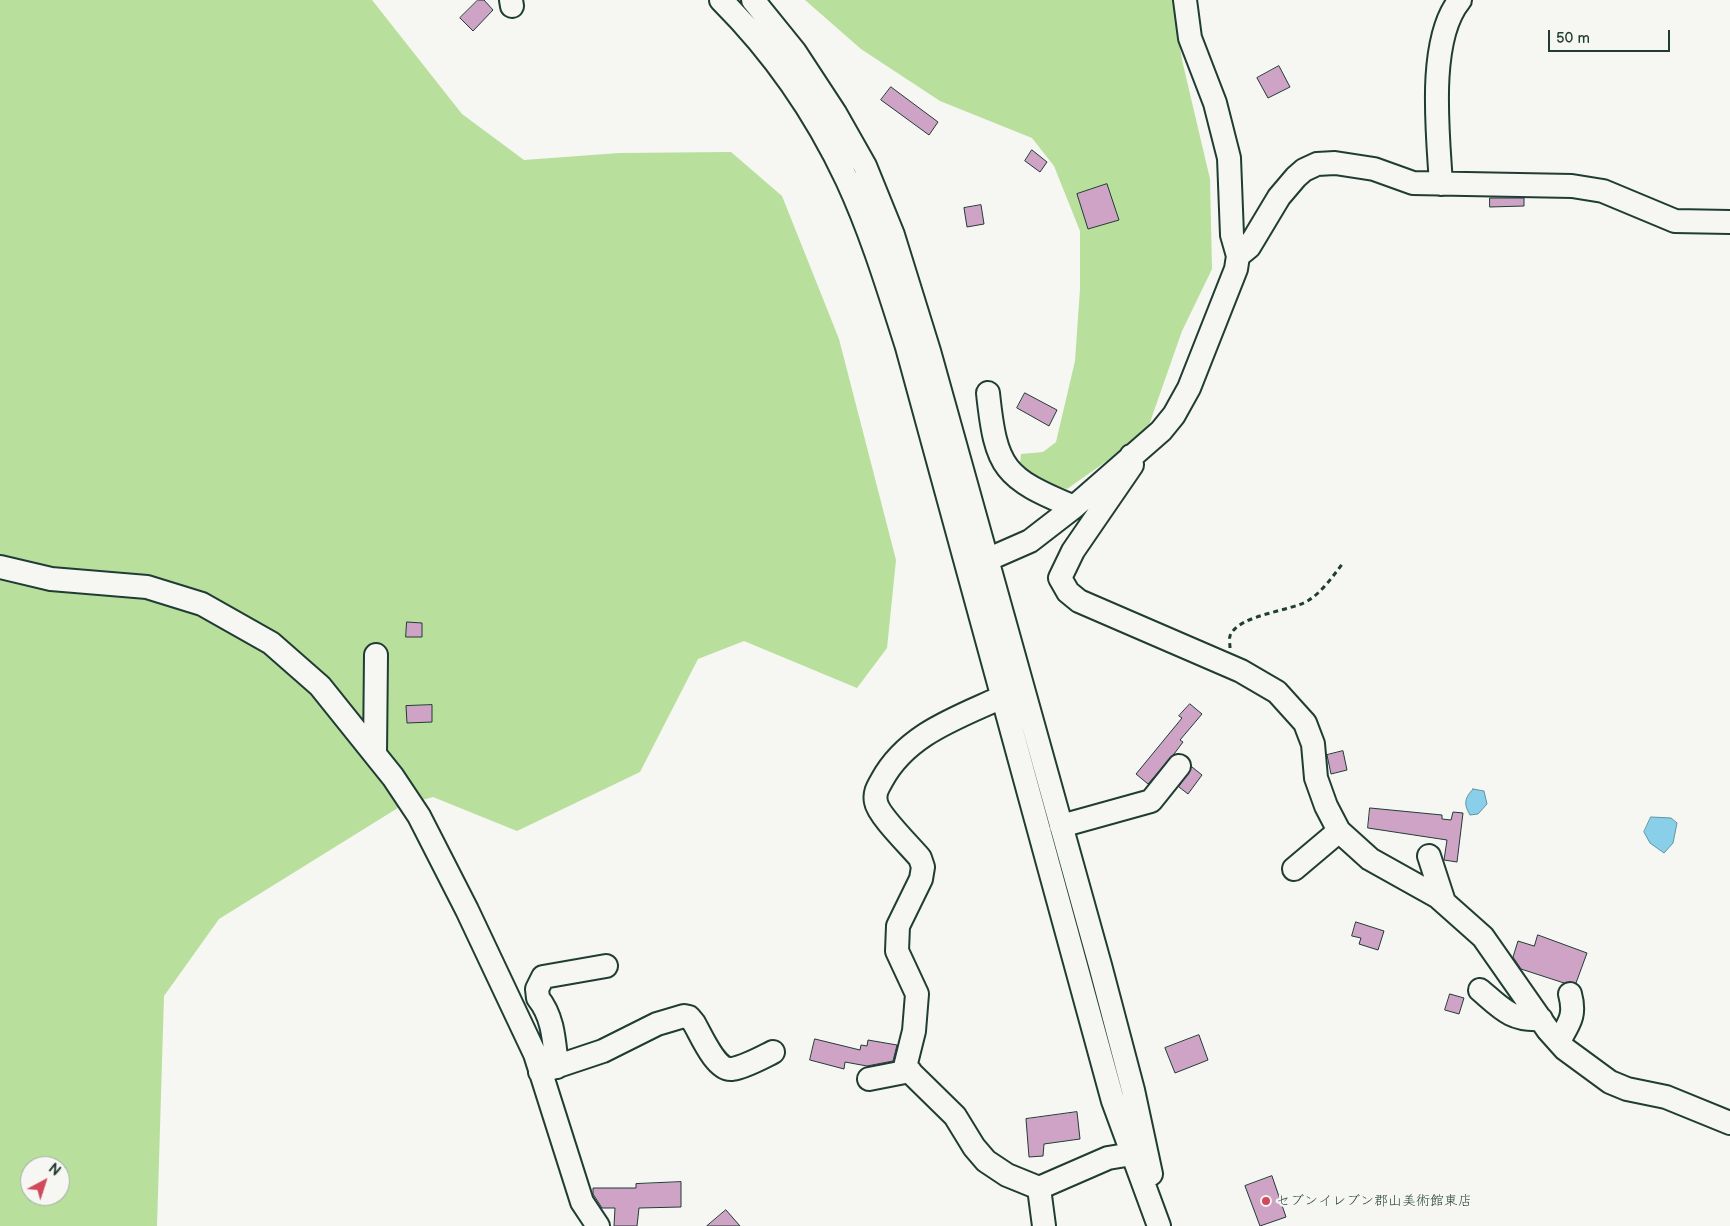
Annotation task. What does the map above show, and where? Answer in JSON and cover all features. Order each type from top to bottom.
[{"type":"street","points":[[721,0],[745,25],[780,69],[812,117],[846,179],[880,262],[1061,826],[1133,1090],[1149,1160],[1160,1226]]},
{"type":"street","points":[[753,0],[795,52],[835,113],[865,166],[893,235],[927,342],[977,564],[1002,697],[1112,1101],[1160,1226]]},
{"type":"street","points":[[977,564],[1030,541],[1074,507],[1161,431],[1174,415],[1189,388],[1236,269],[1238,256],[1232,235],[1229,158],[1215,103],[1190,38],[1185,0]]},
{"type":"street","points":[[1441,184],[1438,88],[1441,52],[1444,30],[1460,0]]},
{"type":"street","points":[[1238,256],[1249,247],[1279,197],[1304,170],[1317,164],[1344,164],[1374,169],[1413,183],[1572,186],[1603,191],[1675,221],[1730,222]]},
{"type":"street","points":[[988,393],[994,441],[1001,460],[1025,485],[1074,507]]},
{"type":"street","points":[[1131,456],[1132,465],[1073,551],[1060,578],[1068,592],[1079,601],[1240,671],[1277,692],[1305,723],[1313,744],[1316,778],[1326,806],[1339,831],[1370,859],[1444,902],[1483,937],[1559,1042],[1585,1065],[1610,1082],[1627,1089],[1666,1097],[1730,1123]]},
{"type":"street","points":[[0,567],[51,579],[147,587],[202,604],[234,621],[278,649],[320,686],[375,754],[419,816],[500,977],[535,1054],[549,1069]]},
{"type":"street","points":[[375,754],[376,654]]},
{"type":"street","points":[[1002,697],[935,728],[907,748],[886,774],[875,793],[876,803],[881,814],[920,858],[923,867],[922,879],[898,926],[897,951],[917,994],[914,1031],[905,1067],[955,1116],[974,1147],[986,1161],[1007,1175],[1039,1188],[1108,1158],[1132,1154]]},
{"type":"street","points":[[1061,826],[1151,801],[1179,766]]},
{"type":"street","points":[[1294,869],[1339,831]]},
{"type":"street","points":[[1429,856],[1444,902]]},
{"type":"street","points":[[598,1226],[582,1202],[549,1069],[551,1022],[547,1010],[538,998],[539,983],[543,977],[606,966]]},
{"type":"street","points":[[1480,990],[1510,1015],[1530,1020],[1541,1019]]},
{"type":"street","points":[[1559,1042],[1573,1016],[1574,1008],[1570,994]]},
{"type":"street","points":[[549,1069],[603,1051],[657,1024],[684,1016],[689,1017],[694,1023],[718,1064],[724,1068],[733,1069],[773,1052]]},
{"type":"street","points":[[869,1079],[910,1071]]},
{"type":"street","points":[[1039,1188],[1044,1226]]},
{"type":"path","points":[[1240,671],[1230,648],[1230,636],[1238,627],[1256,618],[1308,602],[1319,592],[1343,563]]},
{"type":"green space","points":[[0,0],[372,0],[462,114],[524,160],[619,153],[731,152],[782,196],[839,339],[896,560],[887,648],[857,688],[744,641],[698,659],[640,772],[517,831],[433,797],[401,806],[219,919],[164,996],[157,1226],[0,1226]]},
{"type":"green space","points":[[805,0],[1173,0],[1182,60],[1210,179],[1212,269],[1182,331],[1149,425],[1138,439],[1067,489],[1042,482],[1020,465],[1021,454],[1043,452],[1056,442],[1075,361],[1080,289],[1080,231],[1054,166],[1032,138],[940,101],[861,49]]},
{"type":"water","points":[[1473,789],[1484,791],[1487,804],[1478,814],[1470,815],[1466,807],[1466,801]]},
{"type":"water","points":[[1651,817],[1671,818],[1677,823],[1673,843],[1664,853],[1650,843],[1644,832]]},
{"type":"building","points":[[478,0],[484,0],[493,10],[473,31],[460,18]]},
{"type":"building","points":[[1279,66],[1290,87],[1268,98],[1257,78]]},
{"type":"building","points":[[891,87],[938,122],[929,135],[881,100]]},
{"type":"building","points":[[1032,150],[1047,162],[1040,172],[1025,161]]},
{"type":"building","points":[[1107,184],[1119,220],[1088,229],[1077,194]]},
{"type":"building","points":[[1490,198],[1524,198],[1524,206],[1490,207]]},
{"type":"building","points":[[981,205],[984,224],[967,227],[964,208]]},
{"type":"building","points":[[1025,393],[1057,410],[1049,426],[1017,408]]},
{"type":"building","points":[[407,622],[422,623],[422,637],[406,637]]},
{"type":"building","points":[[1190,704],[1202,714],[1180,740],[1183,742],[1174,754],[1148,784],[1136,774],[1182,718],[1179,716]]},
{"type":"building","points":[[432,705],[432,722],[407,723],[406,706]]},
{"type":"building","points":[[1343,751],[1347,770],[1331,774],[1327,755]]},
{"type":"building","points":[[1192,767],[1202,775],[1188,794],[1179,787]]},
{"type":"building","points":[[1370,808],[1442,815],[1442,819],[1451,820],[1453,812],[1463,813],[1457,862],[1444,860],[1447,840],[1368,828]]},
{"type":"building","points":[[1356,922],[1384,931],[1378,950],[1359,944],[1361,938],[1352,936]]},
{"type":"building","points":[[1538,935],[1587,953],[1576,983],[1564,983],[1521,969],[1513,957],[1518,941],[1534,946]]},
{"type":"building","points":[[1450,994],[1464,998],[1459,1014],[1445,1010]]},
{"type":"building","points":[[1199,1035],[1208,1060],[1175,1073],[1165,1048]]},
{"type":"building","points":[[815,1039],[860,1050],[861,1045],[867,1046],[868,1040],[897,1045],[893,1061],[867,1066],[845,1062],[844,1069],[810,1060]]},
{"type":"building","points":[[1077,1112],[1080,1139],[1044,1144],[1043,1156],[1029,1157],[1026,1119]]},
{"type":"building","name":"セブンイレブン郡山美術館東店","points":[[1272,1176],[1286,1217],[1260,1226],[1245,1186]]},
{"type":"building","points":[[681,1182],[681,1207],[639,1208],[637,1226],[614,1226],[615,1208],[602,1208],[593,1194],[593,1188],[636,1188],[636,1184]]},
{"type":"building","points":[[726,1210],[740,1226],[707,1226]]},
{"type":"place","name":"セブンイレブン郡山美術館東店","points":[[1266,1201]]}]
